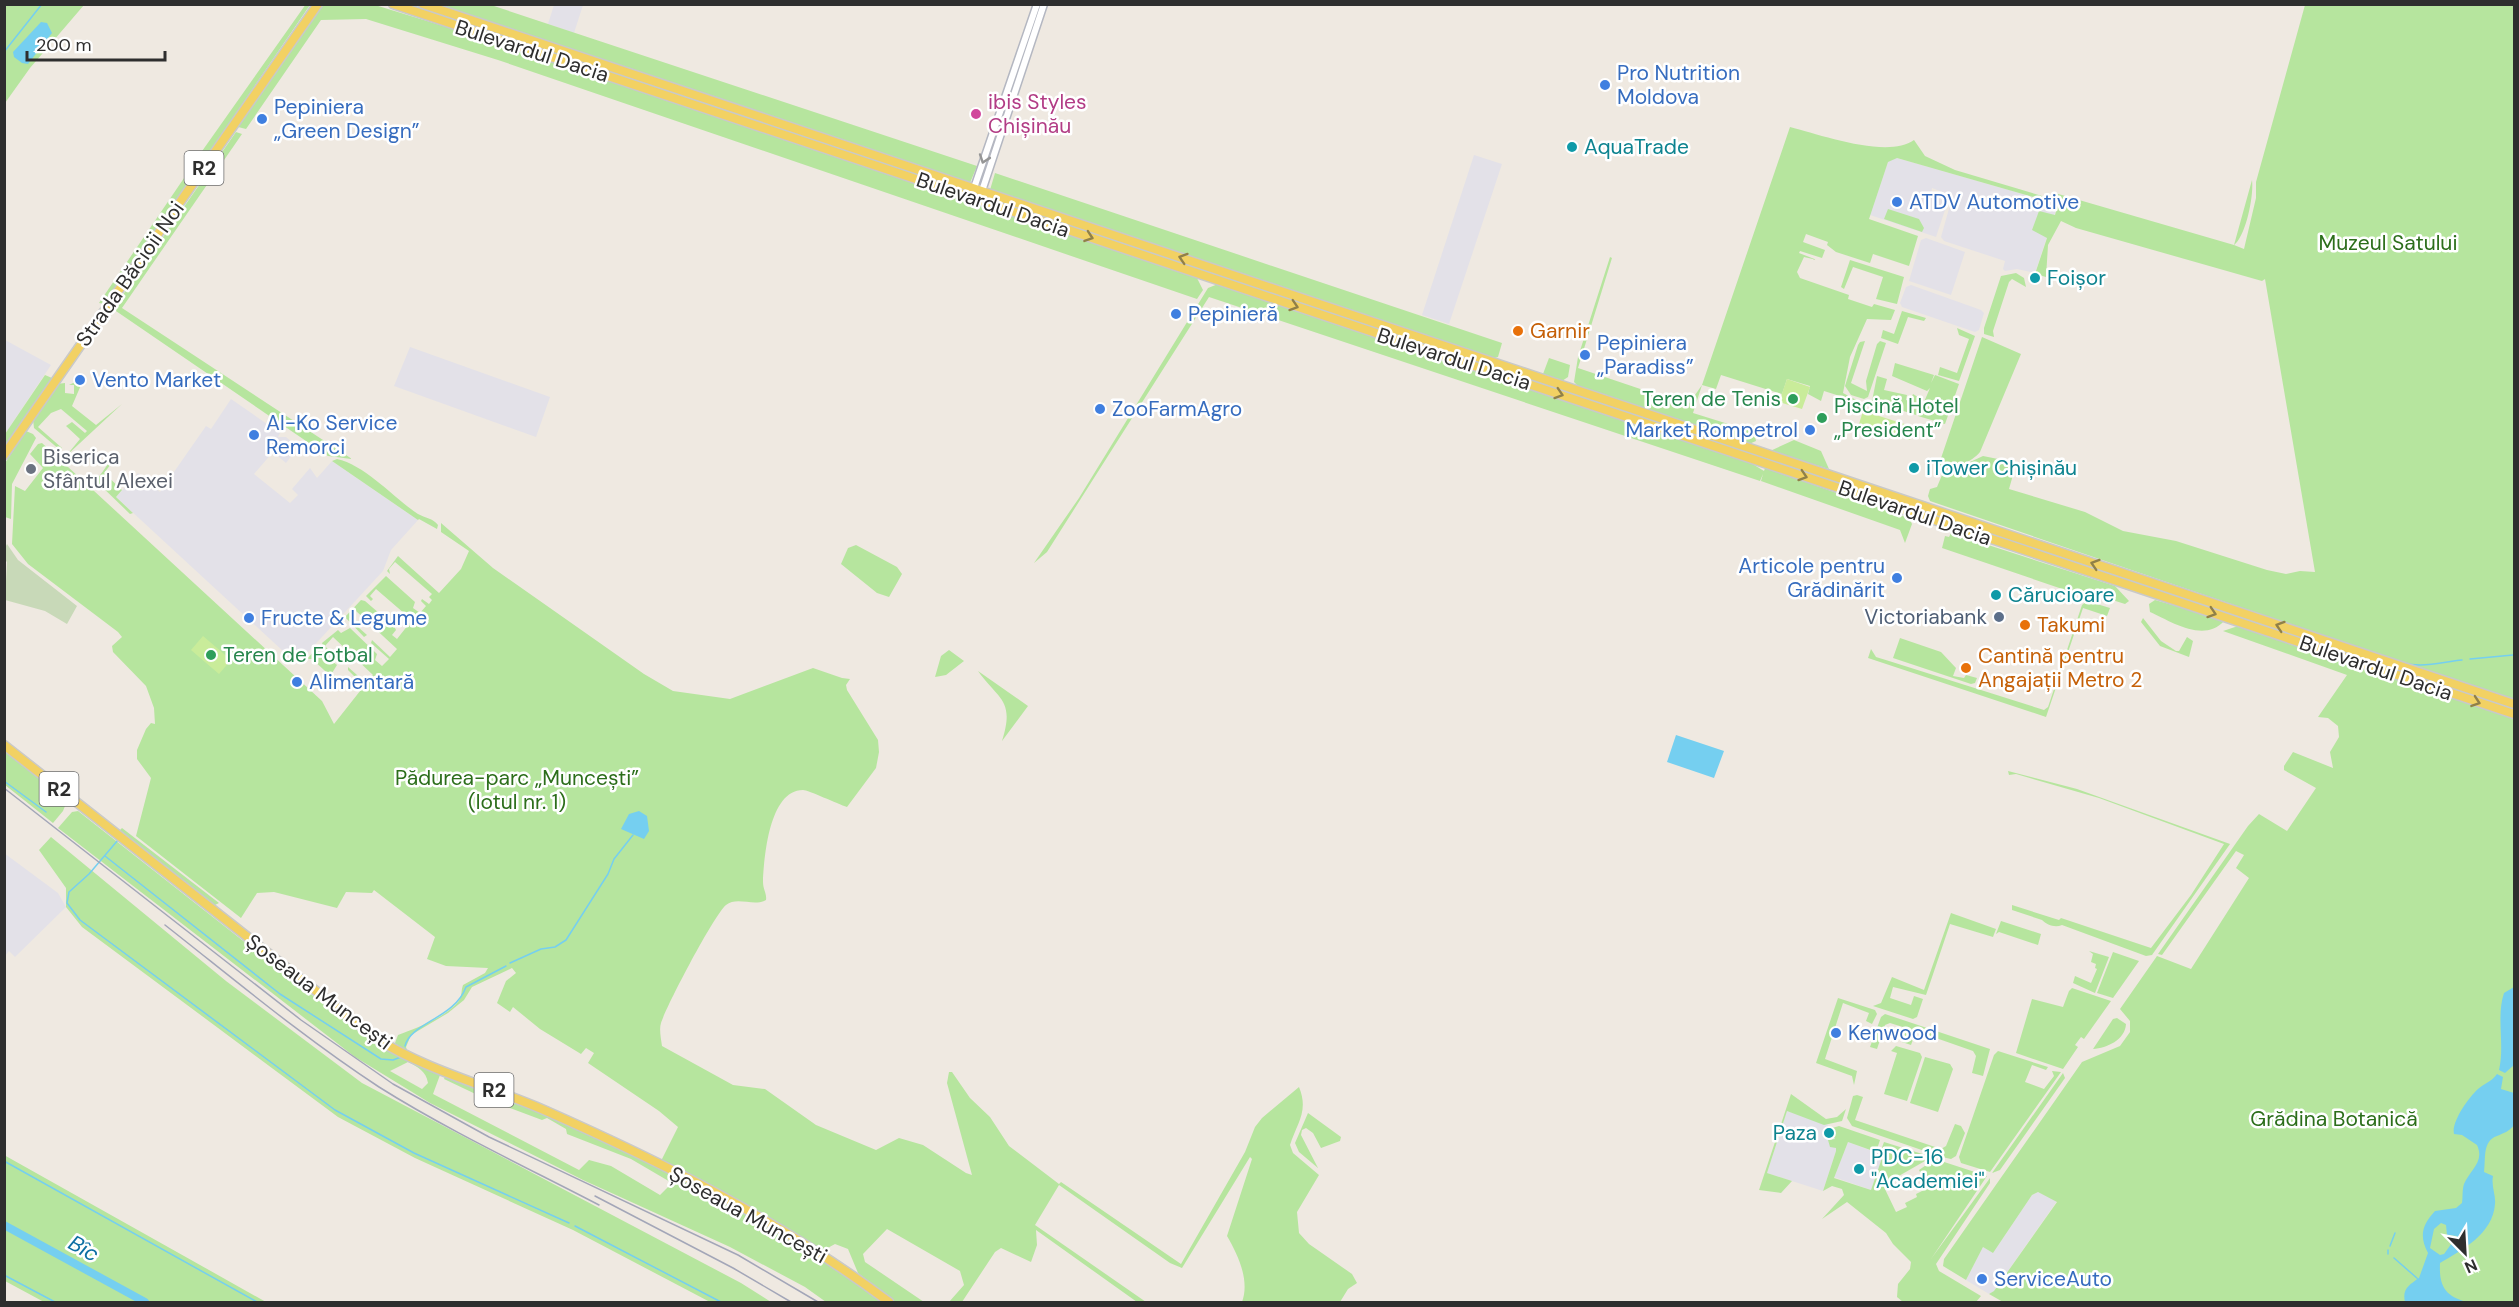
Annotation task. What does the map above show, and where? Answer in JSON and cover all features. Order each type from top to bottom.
[{"type":"main road","name":"Strada Băcioii Noi","points":[[4,455],[318,4]]},
{"type":"main road","name":"Bulevardul Dacia","points":[[393,4],[976,195],[1216,269],[1918,515],[2514,714]]},
{"type":"main road","name":"Bulevardul Dacia","points":[[423,4],[1212,278],[1922,506],[2514,704]]},
{"type":"main road","points":[[1212,278],[1216,269]]},
{"type":"main road","points":[[1918,515],[1922,506]]},
{"type":"main road","name":"Șoseaua Muncești","points":[[4,745],[351,1021],[391,1048],[544,1110],[664,1168],[821,1253],[889,1302]]},
{"type":"street","points":[[976,195],[999,139],[1037,4]]},
{"type":"street","points":[[976,195],[992,136],[1044,4]]},
{"type":"street","points":[[992,136],[999,139]]},
{"type":"shaded area","points":[[554,5],[583,5],[574,33],[548,24]]},
{"type":"shaded area","points":[[1474,155],[1502,164],[1449,324],[1422,315]]},
{"type":"shaded area","points":[[1890,156],[2058,204],[2035,273],[2017,269],[2005,271],[2003,269],[2005,261],[1944,241],[1941,237],[1952,198],[1932,188],[1931,194],[1946,197],[1948,201],[1936,237],[1870,215]]},
{"type":"shaded area","points":[[1926,238],[1965,252],[1951,295],[1909,281],[1921,240]]},
{"type":"shaded area","points":[[1911,285],[1981,310],[1984,313],[1979,330],[1975,332],[1902,307],[1900,303],[1906,287]]},
{"type":"shaded area","points":[[5,340],[51,365],[5,434]]},
{"type":"shaded area","points":[[410,347],[550,397],[536,437],[394,386]]},
{"type":"shaded area","points":[[231,399],[280,433],[278,437],[286,437],[298,447],[286,463],[273,452],[254,474],[290,503],[298,495],[292,489],[310,468],[317,478],[332,461],[418,520],[391,550],[383,571],[297,664],[116,497],[138,473],[160,492],[206,426],[211,429]]},
{"type":"shaded area","points":[[4,853],[58,893],[66,907],[15,957],[9,951],[5,956]]},
{"type":"shaded area","points":[[1787,1111],[1826,1123],[1835,1136],[1836,1151],[1823,1191],[1767,1173]]},
{"type":"shaded area","name":"PDC-16 \"Academiei\"","points":[[1848,1142],[1883,1155],[1871,1190],[1834,1177]]},
{"type":"shaded area","points":[[2038,1192],[2057,1201],[1994,1291],[1989,1294],[1966,1280],[1983,1247],[1993,1253],[2032,1195]]},
{"type":"green space","points":[[306,4],[310,5],[206,157],[200,154]]},
{"type":"green space","points":[[4,5],[84,5],[30,68],[5,103]]},
{"type":"green space","points":[[323,5],[375,5],[525,51],[1197,278],[1203,290],[1197,299],[498,60],[366,19],[321,20],[246,129],[238,127]]},
{"type":"green space","points":[[405,5],[413,5],[934,179],[927,180]]},
{"type":"green space","points":[[440,5],[491,5],[977,166],[970,183]]},
{"type":"green space","name":"Muzeul Satului","points":[[2305,5],[2514,5],[2514,701],[1930,501],[1928,496],[1930,489],[1937,487],[1942,475],[1983,456],[2008,461],[2013,475],[2009,489],[2085,512],[2123,531],[2176,541],[2267,570],[2286,574],[2300,571],[2315,572],[2265,279],[2262,281],[2076,228],[2061,221],[2048,245],[2046,277],[2039,275],[2036,284],[2033,280],[2047,238],[2032,230],[2039,211],[2055,215],[2058,204],[1897,158],[1888,162],[1869,219],[1918,236],[1909,266],[1873,254],[1870,263],[1836,252],[1827,245],[1828,242],[1806,234],[1803,242],[1825,250],[1822,258],[1800,251],[1799,253],[1817,260],[1804,257],[1797,272],[1800,278],[1849,295],[1848,299],[1872,307],[1874,304],[1895,310],[1891,320],[1867,319],[1850,357],[1843,393],[1862,403],[1824,391],[1821,401],[1808,394],[1810,386],[1787,379],[1782,394],[1721,375],[1716,389],[1702,385],[1790,127],[1836,140],[1872,146],[1902,145],[1914,140],[1925,156],[1955,170],[2052,199],[2055,193],[2244,249],[2256,198],[2256,182]]},
{"type":"green space","points":[[236,132],[242,134],[122,308],[352,459],[328,456],[113,309]]},
{"type":"green space","points":[[197,159],[203,162],[104,304],[99,303]]},
{"type":"green space","points":[[995,173],[1502,343],[1498,357],[1494,358],[990,190]]},
{"type":"green space","points":[[2252,180],[2248,215],[2242,233],[2234,245]]},
{"type":"green space","points":[[1888,209],[1919,219],[1924,228],[1922,232],[1884,219]]},
{"type":"green space","points":[[1610,257],[1612,258],[1578,368],[1688,405],[1702,385],[1693,413],[1754,432],[1756,441],[1749,444],[1579,387],[1574,382],[1578,357]]},
{"type":"green space","points":[[1850,260],[1904,277],[1897,304],[1876,299],[1883,277],[1853,267],[1844,289],[1841,287]]},
{"type":"green space","points":[[2016,273],[2024,278],[2026,287],[2012,279],[2009,282],[1993,331],[1994,337],[1984,334],[2001,276]]},
{"type":"green space","points":[[1222,275],[1650,419],[1649,421],[1221,278]]},
{"type":"green space","points":[[1218,284],[1751,463],[1764,471],[1765,468],[1909,518],[1912,524],[1905,543],[1900,530],[1761,481],[1763,474],[1760,481],[1209,297],[1047,552],[1034,563],[1079,498],[1208,288]]},
{"type":"green space","points":[[1902,311],[1926,318],[1924,321],[1908,317],[1898,344],[1881,338],[1883,330],[1894,334]]},
{"type":"green space","points":[[1957,328],[1975,336],[1959,381],[1938,375],[1940,367],[1957,373],[1969,339],[1959,335]]},
{"type":"green space","points":[[1982,337],[2021,354],[1980,452],[1960,466],[1937,470]]},
{"type":"green space","points":[[1865,341],[1851,383],[1867,391],[1866,381],[1877,344],[1880,341],[1886,343],[1868,397],[1864,399],[1851,395],[1845,386],[1858,345]]},
{"type":"green space","points":[[1549,358],[1570,365],[1568,377],[1562,381],[1543,374]]},
{"type":"green space","points":[[1895,363],[1934,375],[1931,383],[1935,375],[1959,384],[1945,424],[1918,416],[1930,388],[1927,391],[1892,376]]},
{"type":"green space","points":[[45,375],[52,378],[5,448],[5,434]]},
{"type":"green space","points":[[1877,376],[1887,379],[1884,390],[1907,395],[1906,400],[1910,401],[1913,394],[1921,399],[1916,415],[1872,401]]},
{"type":"green space","points":[[1787,379],[1810,387],[1802,409],[1779,402]]},
{"type":"green space","points":[[77,381],[81,385],[72,406],[96,425],[122,404],[66,456],[80,439],[66,426],[72,422],[85,433],[87,431],[61,409],[51,413],[38,427],[62,448],[60,450],[34,428],[33,419],[57,384],[65,383],[65,393],[74,394],[74,385],[69,385]]},
{"type":"green space","points":[[1863,411],[1914,427],[1910,440],[1859,424]]},
{"type":"green space","points":[[26,431],[36,438],[12,484],[11,519],[5,517],[5,463]]},
{"type":"green space","points":[[1794,440],[1821,451],[1829,469],[1770,451]]},
{"type":"green space","name":"Pădurea-parc „Muncești” (lotul nr. 1)","points":[[42,443],[322,701],[334,724],[364,686],[348,670],[348,667],[366,683],[373,675],[333,637],[325,646],[341,663],[324,649],[322,643],[338,630],[341,633],[350,628],[377,654],[375,660],[382,666],[389,659],[371,643],[372,640],[390,657],[397,649],[356,611],[349,619],[367,635],[364,637],[345,617],[361,600],[365,601],[394,626],[396,630],[392,635],[397,639],[412,620],[376,589],[370,596],[373,599],[371,601],[366,596],[386,576],[415,602],[413,608],[420,613],[426,606],[421,601],[422,599],[429,604],[432,600],[429,597],[432,594],[395,562],[389,569],[390,574],[387,571],[398,556],[439,593],[461,569],[469,551],[441,532],[441,523],[493,568],[644,674],[673,691],[730,699],[813,668],[850,679],[846,685],[847,690],[878,740],[879,752],[876,768],[847,807],[803,790],[792,793],[783,801],[776,813],[767,842],[763,882],[766,900],[730,902],[720,912],[691,961],[665,1013],[660,1028],[662,1046],[733,1085],[765,1089],[816,1125],[876,1150],[899,1138],[923,1145],[972,1175],[947,1083],[949,1072],[952,1072],[970,1098],[990,1117],[1009,1146],[1059,1184],[1061,1182],[1181,1264],[1245,1152],[1255,1127],[1262,1118],[1299,1087],[1302,1095],[1302,1110],[1290,1145],[1293,1153],[1319,1175],[1297,1212],[1299,1233],[1309,1244],[1352,1274],[1357,1283],[1348,1289],[1340,1302],[1242,1302],[1244,1276],[1239,1259],[1227,1236],[1252,1159],[1250,1157],[1182,1268],[1170,1263],[1059,1185],[1035,1225],[1146,1302],[1137,1302],[1036,1230],[1037,1245],[1031,1262],[1001,1248],[995,1252],[962,1302],[949,1302],[964,1285],[960,1271],[887,1229],[863,1254],[865,1262],[924,1302],[895,1302],[858,1273],[848,1249],[835,1244],[824,1250],[647,1155],[661,1161],[678,1127],[659,1111],[588,1063],[594,1053],[586,1048],[581,1054],[540,1029],[513,1007],[510,1012],[497,1003],[506,981],[516,973],[512,968],[472,987],[464,1000],[448,1013],[411,1035],[406,1047],[408,1053],[397,1047],[395,1043],[398,1035],[432,1021],[448,1011],[460,999],[463,985],[485,973],[488,968],[446,966],[427,959],[435,937],[374,890],[372,893],[346,892],[337,908],[274,892],[257,893],[241,918],[136,836],[151,778],[137,759],[137,750],[146,729],[151,723],[155,724],[154,708],[146,686],[113,652],[112,646],[122,637],[118,632],[28,564],[12,544],[15,486],[25,491],[43,468],[30,454],[38,444]]},
{"type":"green space","points":[[337,459],[348,462],[369,475],[418,514],[434,521],[438,525],[437,529],[418,520],[332,461]]},
{"type":"green space","points":[[108,464],[111,464],[104,473],[122,490],[116,497],[133,513],[130,514],[96,481]]},
{"type":"green space","points":[[1938,515],[2514,708],[2514,711],[1937,518]]},
{"type":"green space","points":[[1951,533],[2115,586],[2129,601],[2125,604],[2084,591],[2074,593],[1942,548],[1945,536],[1949,537]]},
{"type":"green space","points":[[7,544],[18,560],[77,606],[67,624],[45,611],[5,600],[7,562],[5,548]]},
{"type":"green space","points":[[856,545],[897,567],[902,574],[889,597],[877,593],[841,564],[848,548]]},
{"type":"green space","points":[[2155,600],[2224,621],[2207,630],[2178,625],[2150,612],[2149,604]]},
{"type":"green space","points":[[2087,601],[2110,608],[2107,616],[2083,608],[2046,717],[1868,658],[1871,649],[1876,657],[2044,710],[2048,707],[2082,605]]},
{"type":"green space","points":[[2143,618],[2161,641],[2176,651],[2179,651],[2187,637],[2193,641],[2189,657],[2160,646],[2141,622]]},
{"type":"green space","name":"Grădina Botanică","points":[[2238,626],[2514,717],[2514,1302],[2003,1302],[1989,1294],[1994,1291],[2057,1202],[2038,1192],[2032,1195],[1993,1253],[1983,1247],[1966,1280],[1943,1266],[1944,1259],[2082,1062],[2120,1046],[2130,1032],[2130,1021],[2120,1009],[2157,956],[2191,969],[2249,878],[2236,868],[2244,855],[2236,851],[2162,955],[2158,954],[2248,826],[2259,814],[2287,831],[2316,788],[2284,770],[2293,752],[2333,768],[2330,752],[2339,737],[2338,726],[2328,718],[2318,717],[2347,675],[2223,631]]},
{"type":"green space","name":"Teren de Fotbal","points":[[203,636],[231,660],[219,674],[191,650]]},
{"type":"green space","points":[[1900,638],[1941,652],[1956,668],[1953,676],[1964,678],[1966,675],[1977,678],[1975,683],[1971,684],[1893,658]]},
{"type":"green space","points":[[316,649],[337,665],[332,673],[338,679],[336,681],[312,659],[307,659]]},
{"type":"green space","points":[[949,650],[964,661],[946,675],[935,677],[941,656]]},
{"type":"green space","points":[[978,671],[1028,706],[1002,741],[1006,727],[1006,708]]},
{"type":"green space","points":[[5,751],[67,801],[63,811],[53,823],[5,785]]},
{"type":"green space","points":[[2008,771],[2077,789],[2230,844],[2152,955],[2146,956],[2062,925],[2051,925],[2012,910],[2012,905],[2059,920],[2061,918],[2151,948],[2191,895],[2224,844],[2099,798],[2016,774],[2009,775]]},
{"type":"green space","points":[[78,811],[354,1028],[397,1055],[440,1075],[433,1094],[579,1170],[589,1160],[611,1166],[660,1195],[672,1183],[631,1159],[567,1134],[566,1129],[547,1118],[542,1120],[486,1099],[444,1079],[446,1074],[616,1147],[726,1202],[780,1233],[832,1266],[882,1302],[826,1302],[805,1287],[730,1247],[583,1180],[430,1103],[355,1057],[58,828],[72,812]],"holes":[[[408,1062],[425,1075],[428,1083],[422,1089],[390,1071]]]},
{"type":"green space","points":[[122,828],[219,903],[213,906],[118,832]]},
{"type":"green space","points":[[51,837],[226,981],[362,1083],[741,1283],[771,1302],[710,1302],[573,1230],[415,1158],[338,1117],[82,927],[66,907],[66,888],[39,850]]},
{"type":"green space","points":[[1951,913],[1996,929],[1993,937],[1950,924],[1926,995],[1893,987],[1890,998],[1911,1005],[1914,996],[1923,999],[1917,1017],[1913,1019],[1873,1006],[1881,1003],[1892,977],[1924,990]]},
{"type":"green space","points":[[2001,921],[2041,934],[2038,945],[1999,932],[1996,934]]},
{"type":"green space","points":[[2089,951],[2109,957],[2095,993],[2073,983],[2075,976],[2091,983],[2097,969],[2096,964],[2091,962],[2093,954]]},
{"type":"green space","points":[[2113,952],[2139,961],[2113,998],[2097,993]]},
{"type":"green space","points":[[2072,988],[2111,1001],[2084,1039],[2081,1037],[2075,1045],[2078,1047],[2063,1069],[2016,1053],[2032,999],[2063,1007]]},
{"type":"green space","points":[[1838,998],[1875,1010],[1877,1014],[1872,1024],[1866,1021],[1869,1013],[1843,1003],[1825,1059],[1857,1071],[1854,1085],[1852,1076],[1816,1063]]},
{"type":"green space","points":[[1885,1014],[1990,1049],[1983,1076],[1972,1073],[1976,1056],[1973,1051],[1916,1031],[1911,1045],[1902,1042],[1906,1028],[1890,1023],[1885,1025],[1877,1049],[1870,1047],[1881,1017]]},
{"type":"green space","points":[[2117,1018],[2126,1024],[2119,1039],[2104,1047],[2093,1049],[2113,1019]]},
{"type":"green space","points":[[1896,1046],[1920,1053],[1922,1057],[1907,1101],[1884,1094],[1897,1053],[1891,1051]]},
{"type":"green space","points":[[1998,1051],[2048,1067],[2046,1070],[2032,1065],[2025,1082],[2044,1089],[2054,1076],[2052,1071],[2061,1072],[1990,1172],[1961,1163],[1959,1157],[1994,1055]]},
{"type":"green space","points":[[1925,1057],[1950,1064],[1953,1069],[1938,1112],[1910,1103]]},
{"type":"green space","points":[[2063,1073],[2065,1078],[2000,1170],[1992,1173]]},
{"type":"green space","points":[[1791,1094],[1826,1119],[1837,1117],[1846,1109],[1842,1121],[1824,1125],[1787,1111],[1767,1173],[1792,1181],[1781,1193],[1759,1190]]},
{"type":"green space","points":[[1853,1096],[1863,1097],[1855,1120],[1941,1149],[1946,1146],[1955,1124],[1961,1126],[1965,1133],[1956,1156],[1951,1159],[1942,1157],[1852,1126],[1847,1118]]},
{"type":"green space","points":[[1308,1113],[1341,1137],[1340,1141],[1321,1148],[1313,1133],[1306,1128],[1302,1130],[1301,1135],[1318,1168],[1299,1152],[1295,1143]]},
{"type":"green space","points":[[1839,1126],[1880,1140],[1876,1152],[1848,1142],[1834,1178],[1871,1190],[1883,1155],[1880,1153],[1884,1142],[1932,1157],[1883,1185],[1896,1212],[1907,1207],[1905,1203],[1928,1188],[1919,1170],[1935,1159],[1987,1176],[1931,1259],[1990,1178],[1990,1183],[1936,1264],[1939,1271],[1981,1296],[1976,1302],[1903,1302],[1897,1297],[1898,1284],[1910,1269],[1911,1262],[1893,1244],[1886,1233],[1847,1202],[1822,1219],[1844,1195],[1842,1189],[1832,1186],[1823,1191],[1836,1151],[1836,1148],[1830,1147],[1828,1140],[1835,1139],[1829,1129]]},
{"type":"green space","points":[[4,1155],[266,1302],[44,1302],[5,1281]]},
{"type":"water","points":[[41,22],[47,23],[52,33],[28,64],[22,63],[14,57],[13,52]]},
{"type":"water","points":[[1676,735],[1724,751],[1714,778],[1667,762]]},
{"type":"water","points":[[639,811],[647,816],[649,831],[644,839],[621,829],[629,814]]},
{"type":"water","points":[[2514,987],[2514,1065],[2505,1073],[2499,1070],[2502,1002],[2504,993]]},
{"type":"water","points":[[2497,1074],[2503,1077],[2501,1089],[2514,1093],[2514,1125],[2507,1132],[2492,1138],[2487,1146],[2484,1172],[2493,1176],[2495,1201],[2493,1215],[2489,1224],[2475,1240],[2440,1263],[2444,1288],[2459,1300],[2467,1302],[2405,1302],[2405,1291],[2419,1278],[2428,1253],[2423,1241],[2423,1231],[2427,1221],[2435,1211],[2456,1208],[2462,1203],[2464,1184],[2478,1161],[2477,1145],[2462,1135],[2454,1134],[2455,1123],[2474,1093]],"holes":[[[2441,1223],[2446,1225],[2447,1235],[2457,1236],[2444,1254],[2440,1255],[2430,1248],[2434,1229]]]},
{"type":"waterway","points":[[4,52],[42,4]]},
{"type":"waterway","points":[[2470,659],[2513,655]]},
{"type":"waterway","points":[[2404,663],[2425,665],[2462,660]]},
{"type":"waterway","points":[[4,781],[46,812]]},
{"type":"waterway","points":[[510,963],[541,949],[555,947],[566,940],[608,874],[614,859],[633,835]]},
{"type":"waterway","points":[[118,840],[89,874],[69,892],[67,903],[80,920],[335,1110],[414,1153],[569,1223]]},
{"type":"waterway","points":[[105,856],[280,994],[381,1059],[393,1060],[401,1057]]},
{"type":"waterway","points":[[405,1046],[415,1031],[453,1006],[466,987],[506,966]]},
{"type":"waterway","points":[[4,1161],[257,1302]]},
{"type":"waterway","name":"Bîc","points":[[4,1225],[145,1302]]},
{"type":"waterway","points":[[575,1226],[721,1302]]},
{"type":"waterway","points":[[2390,1246],[2395,1233]]},
{"type":"waterway","points":[[2394,1258],[2418,1279]]},
{"type":"waterway","points":[[4,1275],[55,1302]]},
{"type":"railway","points":[[4,788],[301,1020],[393,1084],[489,1137],[738,1255],[818,1302]]},
{"type":"railway","points":[[165,925],[297,1029],[379,1087],[460,1134],[599,1205]]},
{"type":"railway","points":[[595,1196],[733,1268],[791,1302]]},
{"type":"place","name":"Pro Nutrition Moldova","points":[[1605,85]]},
{"type":"place","name":"ibis Styles Chișinău","points":[[976,114]]},
{"type":"place","name":"Pepiniera „Green Design”","points":[[262,119]]},
{"type":"place","name":"AquaTrade","points":[[1572,147]]},
{"type":"place","name":"ATDV Automotive","points":[[1897,202]]},
{"type":"place","name":"Foișor","points":[[2035,278]]},
{"type":"place","name":"Pepinieră","points":[[1176,314]]},
{"type":"place","name":"Garnir","points":[[1518,331]]},
{"type":"place","name":"Pepiniera „Paradiss”","points":[[1585,355]]},
{"type":"place","name":"Vento Market","points":[[80,380]]},
{"type":"place","name":"Teren de Tenis","points":[[1793,399]]},
{"type":"place","name":"ZooFarmAgro","points":[[1100,409]]},
{"type":"place","name":"Piscină Hotel „President”","points":[[1822,418]]},
{"type":"place","name":"Market Rompetrol","points":[[1810,430]]},
{"type":"place","name":"Al-Ko Service Remorci","points":[[254,435]]},
{"type":"place","name":"iTower Chișinău","points":[[1914,468]]},
{"type":"place","name":"Biserica Sfântul Alexei","points":[[31,469]]},
{"type":"place","name":"Articole pentru Grădinărit","points":[[1897,578]]},
{"type":"place","name":"Cărucioare","points":[[1996,595]]},
{"type":"place","name":"Victoriabank","points":[[1999,617]]},
{"type":"place","name":"Fructe & Legume","points":[[249,618]]},
{"type":"place","name":"Takumi","points":[[2025,625]]},
{"type":"place","name":"Teren de Fotbal","points":[[211,655]]},
{"type":"place","name":"Cantină pentru Angajații Metro 2","points":[[1966,668]]},
{"type":"place","name":"Alimentară","points":[[297,682]]},
{"type":"place","name":"Kenwood","points":[[1836,1033]]},
{"type":"place","name":"Paza","points":[[1829,1133]]},
{"type":"place","name":"PDC-16 \"Academiei\"","points":[[1859,1169]]},
{"type":"place","name":"ServiceAuto","points":[[1982,1279]]}]
